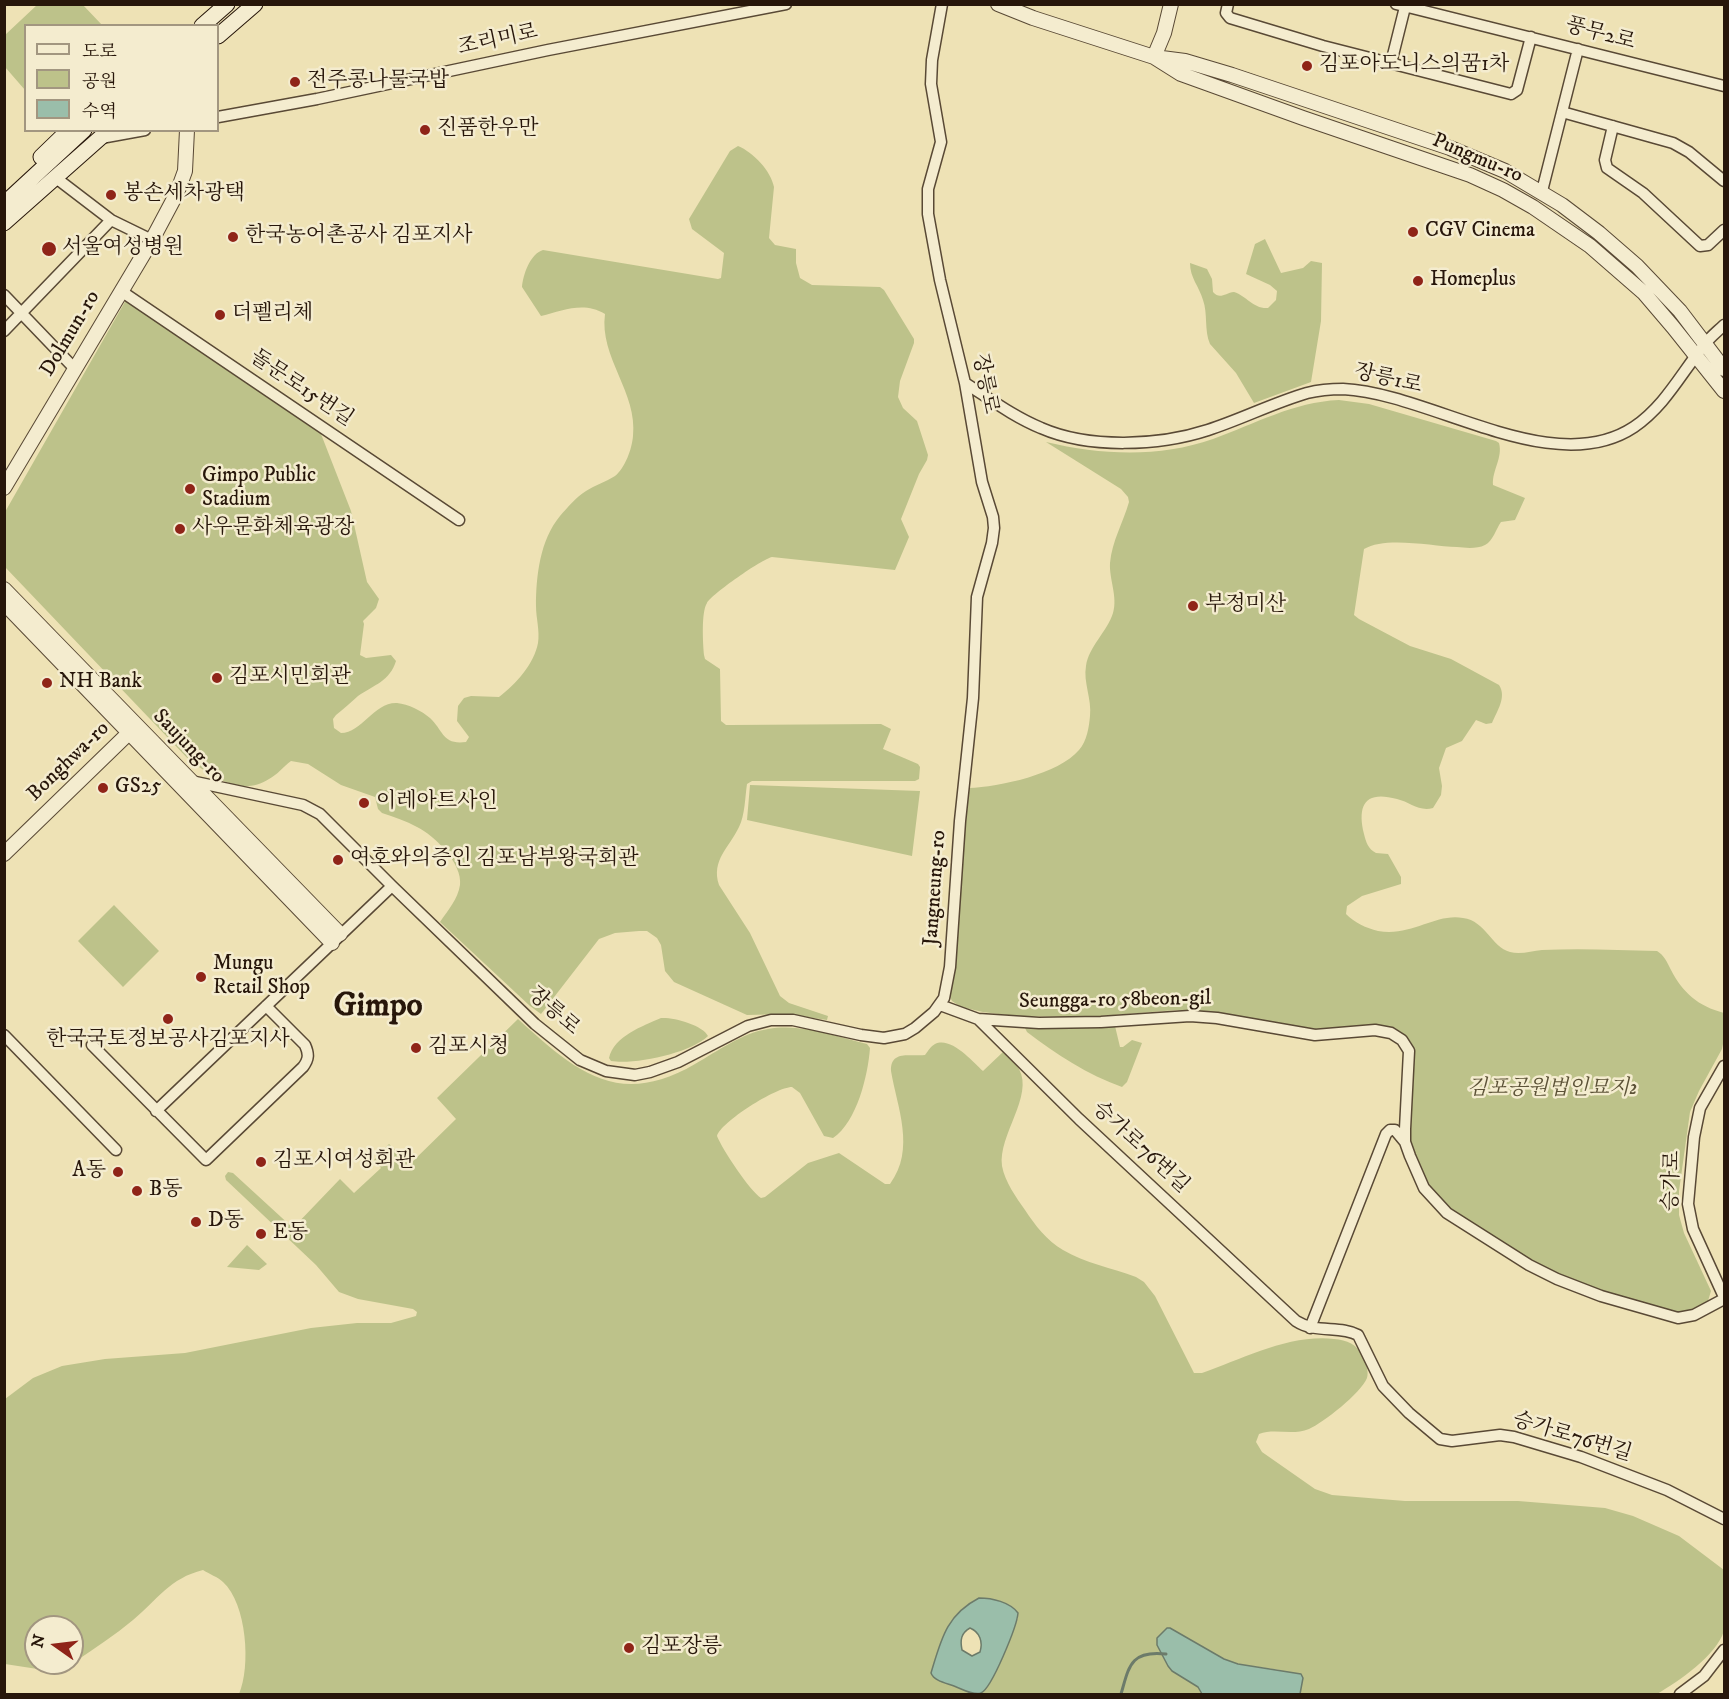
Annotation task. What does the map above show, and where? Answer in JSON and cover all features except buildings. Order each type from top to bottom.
[{"type":"main road","points":[[204,24],[227,4]]},
{"type":"main road","points":[[219,35],[255,4]]},
{"type":"main road","points":[[4,191],[67,132]]},
{"type":"main road","points":[[4,204],[82,132]]},
{"type":"main road","points":[[4,237],[101,137]]},
{"type":"main road","points":[[4,223],[101,137]]},
{"type":"street","name":"조리미로","points":[[219,117],[786,4]]},
{"type":"street","name":"장릉로","points":[[942,4],[932,60],[931,84],[941,142],[931,174],[927,203],[940,279],[965,383]]},
{"type":"street","name":"Pungmu-ro","points":[[998,4],[1154,57],[1185,60],[1450,148],[1505,171],[1542,191],[1599,233],[1636,266],[1665,295],[1725,369]]},
{"type":"street","points":[[1154,57],[1166,4]]},
{"type":"street","points":[[1154,57],[1164,33],[1171,4]]},
{"type":"street","points":[[1228,4],[1226,13],[1230,18],[1312,43],[1513,94],[1517,90],[1532,37]]},
{"type":"street","points":[[1390,63],[1400,6]]},
{"type":"street","name":"풍무2로","points":[[1400,6],[1725,86]]},
{"type":"street","points":[[1542,191],[1578,49]]},
{"type":"street","name":"Pungmu-ro","points":[[1154,57],[1181,75],[1443,165],[1503,190],[1566,228],[1620,270],[1644,293],[1725,391]]},
{"type":"street","points":[[1562,112],[1656,137],[1681,147],[1725,181]]},
{"type":"street","points":[[1613,126],[1605,160],[1607,168],[1643,193],[1700,246],[1708,245],[1725,230]]},
{"type":"street","points":[[101,137],[133,132]]},
{"type":"street","name":"Dolmun-ro","points":[[4,488],[152,240],[182,183],[185,171],[187,132]]},
{"type":"street","points":[[60,181],[111,220],[152,240]]},
{"type":"street","points":[[4,331],[111,220]]},
{"type":"street","name":"돌문로15번길","points":[[121,291],[459,520]]},
{"type":"street","points":[[4,295],[75,369]]},
{"type":"street","name":"장릉1로","points":[[965,383],[1038,427],[1064,436],[1100,441],[1139,442],[1191,435],[1307,393],[1343,389],[1376,394],[1530,440],[1574,445],[1618,436],[1647,417],[1670,393],[1705,343],[1725,325]]},
{"type":"street","name":"Jangneung-ro","points":[[940,1005],[947,986],[950,967],[960,821],[972,698],[977,597],[994,528],[982,482],[965,383]]},
{"type":"street","name":"Saujung-ro","points":[[4,589],[133,729],[336,938]]},
{"type":"street","name":"Saujung-ro","points":[[4,603],[133,729],[191,781],[336,938]]},
{"type":"street","name":"Bonghwa-ro","points":[[4,854],[133,729]]},
{"type":"street","name":"장릉로","points":[[191,781],[309,806],[320,814],[550,1038],[580,1059],[606,1071],[635,1075],[650,1072],[678,1062],[748,1026],[771,1020],[793,1020],[874,1038],[894,1037],[915,1028],[940,1005]]},
{"type":"street","points":[[156,1111],[392,886]]},
{"type":"street","name":"승가로76번길","points":[[940,1005],[978,1019],[1079,1119],[1289,1315],[1310,1328],[1350,1332],[1358,1335],[1383,1386],[1409,1413],[1440,1438],[1452,1441],[1500,1435],[1514,1437],[1581,1457],[1667,1490],[1725,1519]]},
{"type":"street","points":[[92,1045],[206,1160],[308,1060],[309,1053],[305,1045],[266,1006]]},
{"type":"street","name":"Seungga-ro 58beon-gil","points":[[978,1019],[1039,1023],[1101,1022],[1190,1016],[1217,1018],[1315,1035],[1375,1030],[1391,1033],[1402,1040],[1409,1051],[1406,1142],[1419,1178],[1437,1204],[1458,1221],[1540,1271],[1601,1296],[1671,1317],[1685,1318],[1694,1315],[1725,1298]]},
{"type":"street","points":[[4,1035],[116,1150]]},
{"type":"street","name":"승가로","points":[[1725,1066],[1700,1108],[1688,1191],[1688,1203],[1694,1229],[1725,1298]]},
{"type":"street","points":[[1310,1328],[1386,1134],[1395,1130],[1406,1142]]},
{"type":"street","points":[[1680,1695],[1704,1676],[1725,1650]]},
{"type":"green space","points":[[37,5],[83,5],[101,24],[24,24],[24,89],[5,67],[5,35]]},
{"type":"green space","points":[[738,146],[760,163],[772,181],[774,187],[769,238],[775,245],[796,249],[796,263],[800,278],[812,285],[880,287],[884,290],[914,339],[900,381],[898,397],[903,408],[917,421],[928,455],[901,519],[909,537],[895,570],[772,557],[738,577],[707,603],[703,621],[704,655],[705,659],[720,669],[721,721],[726,725],[881,724],[891,729],[883,749],[918,764],[919,779],[915,781],[752,781],[747,784],[741,822],[717,868],[719,885],[750,933],[780,996],[789,1003],[828,1016],[827,1020],[787,1014],[747,1015],[674,982],[665,971],[661,945],[657,938],[647,931],[615,933],[599,939],[541,1014],[440,922],[457,895],[460,877],[446,851],[431,836],[404,821],[382,813],[378,809],[375,797],[341,785],[308,764],[291,761],[272,777],[259,784],[239,786],[220,779],[192,763],[5,567],[5,512],[126,300],[321,434],[351,511],[367,582],[379,599],[376,608],[363,621],[360,655],[366,658],[391,655],[396,661],[386,678],[358,696],[336,715],[333,719],[334,728],[341,733],[348,732],[382,707],[397,703],[410,706],[427,715],[448,739],[466,742],[469,737],[457,721],[458,706],[464,698],[499,697],[523,673],[536,651],[538,571],[544,547],[553,526],[579,496],[619,473],[627,458],[633,436],[630,405],[608,345],[605,314],[589,308],[581,308],[541,316],[522,287],[528,266],[534,256],[543,250],[721,278],[724,253],[692,229],[689,219],[730,151]]},
{"type":"green space","points":[[1265,239],[1281,273],[1303,268],[1311,261],[1322,263],[1321,321],[1311,382],[1254,403],[1236,373],[1210,344],[1204,305],[1191,273],[1190,263],[1207,269],[1212,279],[1213,292],[1216,294],[1220,296],[1234,292],[1258,306],[1268,308],[1276,300],[1277,291],[1270,285],[1246,274],[1255,244]]},
{"type":"green space","name":"김포공원법인묘지2","points":[[1339,400],[1369,404],[1496,441],[1499,443],[1500,454],[1493,485],[1525,498],[1515,520],[1501,522],[1490,541],[1482,546],[1468,548],[1396,542],[1373,545],[1364,549],[1354,615],[1410,646],[1451,659],[1499,685],[1502,694],[1492,723],[1486,724],[1476,720],[1462,741],[1446,748],[1439,768],[1441,795],[1433,808],[1419,808],[1402,800],[1386,797],[1371,798],[1366,802],[1363,808],[1362,824],[1367,842],[1376,853],[1388,854],[1401,877],[1401,884],[1362,896],[1347,906],[1346,914],[1365,927],[1390,932],[1402,931],[1453,917],[1463,918],[1477,924],[1503,949],[1514,953],[1571,949],[1657,951],[1665,959],[1686,992],[1706,1007],[1724,1013],[1722,1049],[1690,1112],[1679,1191],[1679,1215],[1684,1233],[1711,1291],[1708,1301],[1687,1313],[1676,1312],[1601,1290],[1563,1276],[1525,1257],[1454,1213],[1429,1187],[1412,1149],[1410,1137],[1413,1048],[1404,1035],[1386,1026],[1310,1031],[1177,1010],[1087,1017],[1014,1016],[961,1007],[950,997],[969,788],[1028,778],[1058,766],[1079,750],[1086,738],[1090,716],[1086,666],[1094,645],[1113,613],[1111,555],[1129,502],[1128,497],[1121,489],[1046,442],[1109,452],[1151,452],[1172,449],[1213,439],[1290,409]]},
{"type":"green space","points":[[750,785],[920,791],[912,856],[747,820]]},
{"type":"green space","points":[[114,905],[159,951],[123,987],[78,941]]},
{"type":"green space","points":[[661,1018],[687,1022],[700,1028],[708,1036],[689,1048],[662,1056],[634,1061],[611,1061],[609,1058],[612,1050],[623,1038],[638,1028]]},
{"type":"green space","points":[[518,1019],[579,1068],[599,1078],[620,1083],[643,1083],[668,1077],[740,1038],[758,1031],[780,1028],[805,1029],[867,1044],[870,1048],[864,1084],[849,1121],[833,1138],[824,1136],[800,1093],[792,1087],[762,1099],[728,1122],[717,1136],[724,1150],[744,1179],[761,1198],[808,1163],[839,1153],[885,1184],[890,1184],[898,1171],[903,1142],[903,1128],[891,1071],[894,1060],[903,1056],[925,1055],[934,1045],[941,1042],[961,1051],[983,1071],[1003,1052],[1017,1066],[1022,1080],[1019,1103],[1002,1154],[1003,1172],[1011,1189],[1037,1227],[1057,1246],[1071,1255],[1136,1277],[1144,1282],[1155,1296],[1194,1373],[1202,1373],[1266,1349],[1300,1340],[1317,1338],[1343,1340],[1355,1346],[1361,1353],[1368,1375],[1350,1399],[1309,1429],[1259,1434],[1256,1442],[1262,1452],[1315,1489],[1332,1495],[1405,1501],[1518,1501],[1605,1508],[1633,1516],[1679,1536],[1724,1570],[1726,1610],[1724,1631],[1713,1650],[1705,1658],[1686,1675],[1657,1694],[1300,1694],[1302,1682],[1280,1670],[1237,1664],[1170,1628],[1157,1645],[1172,1671],[1198,1687],[1202,1694],[975,1694],[239,1694],[243,1682],[246,1652],[242,1620],[231,1592],[221,1580],[203,1570],[173,1584],[126,1626],[84,1655],[84,1615],[24,1615],[24,1667],[5,1664],[5,1399],[33,1378],[62,1366],[105,1359],[185,1353],[311,1328],[357,1323],[391,1323],[416,1316],[417,1312],[413,1309],[358,1299],[339,1292],[316,1265],[226,1180],[225,1176],[228,1172],[233,1173],[293,1228],[340,1179],[354,1193],[381,1168],[374,1160],[389,1144],[410,1164],[456,1119],[437,1098]],"holes":[[[979,1598],[1000,1601],[1015,1609],[1018,1618],[975,1694],[941,1681],[931,1673],[946,1630],[959,1612]]]},
{"type":"green space","points":[[1026,1026],[1115,1026],[1120,1047],[1132,1040],[1142,1043],[1127,1082],[1122,1087],[1073,1063],[1027,1032],[1025,1028]]},
{"type":"green space","points":[[247,1245],[267,1264],[259,1270],[227,1267]]},
{"type":"water","points":[[979,1598],[989,1599],[1006,1603],[1018,1613],[1009,1643],[997,1669],[986,1689],[978,1694],[941,1681],[931,1673],[946,1630],[959,1612]],"holes":[[[970,1628],[980,1638],[981,1645],[980,1652],[972,1656],[962,1650],[961,1640],[967,1630]]]},
{"type":"water","points":[[1167,1628],[1224,1659],[1238,1664],[1301,1674],[1303,1678],[1300,1694],[1202,1694],[1198,1687],[1172,1671],[1168,1666],[1157,1645],[1157,1638]]},
{"type":"waterway","points":[[1121,1694],[1133,1662],[1145,1655],[1166,1654]]},
{"type":"place","name":"김포아도니스의꿈1차","points":[[1307,66]]},
{"type":"place","name":"전주콩나물국밥","points":[[295,82]]},
{"type":"place","name":"진품한우만","points":[[425,130]]},
{"type":"place","name":"봉손세차광택","points":[[111,195]]},
{"type":"place","name":"CGV Cinema","points":[[1413,232]]},
{"type":"place","name":"한국농어촌공사 김포지사","points":[[233,237]]},
{"type":"place","name":"서울여성병원","points":[[49,249]]},
{"type":"place","name":"Homeplus","points":[[1418,281]]},
{"type":"place","name":"더펠리체","points":[[220,315]]},
{"type":"place","name":"Gimpo Public Stadium","points":[[190,489]]},
{"type":"place","name":"사우문화체육광장","points":[[180,529]]},
{"type":"place","name":"부정미산","points":[[1193,606]]},
{"type":"place","name":"김포시민회관","points":[[217,678]]},
{"type":"place","name":"NH Bank","points":[[47,683]]},
{"type":"place","name":"GS25","points":[[103,788]]},
{"type":"place","name":"이레아트사인","points":[[364,803]]},
{"type":"place","name":"여호와의증인 김포남부왕국회관","points":[[338,860]]},
{"type":"place","name":"Mungu Retail Shop","points":[[201,977]]},
{"type":"place","name":"한국국토정보공사김포지사","points":[[168,1019]]},
{"type":"place","name":"김포시청","points":[[416,1048]]},
{"type":"place","name":"김포시여성회관","points":[[261,1162]]},
{"type":"place","name":"A동","points":[[118,1172]]},
{"type":"place","name":"B동","points":[[137,1191]]},
{"type":"place","name":"D동","points":[[196,1222]]},
{"type":"place","name":"E동","points":[[261,1234]]},
{"type":"place","name":"김포장릉","points":[[629,1648]]},
{"type":"district","name":"Gimpo","points":[[378,1008]]}]
